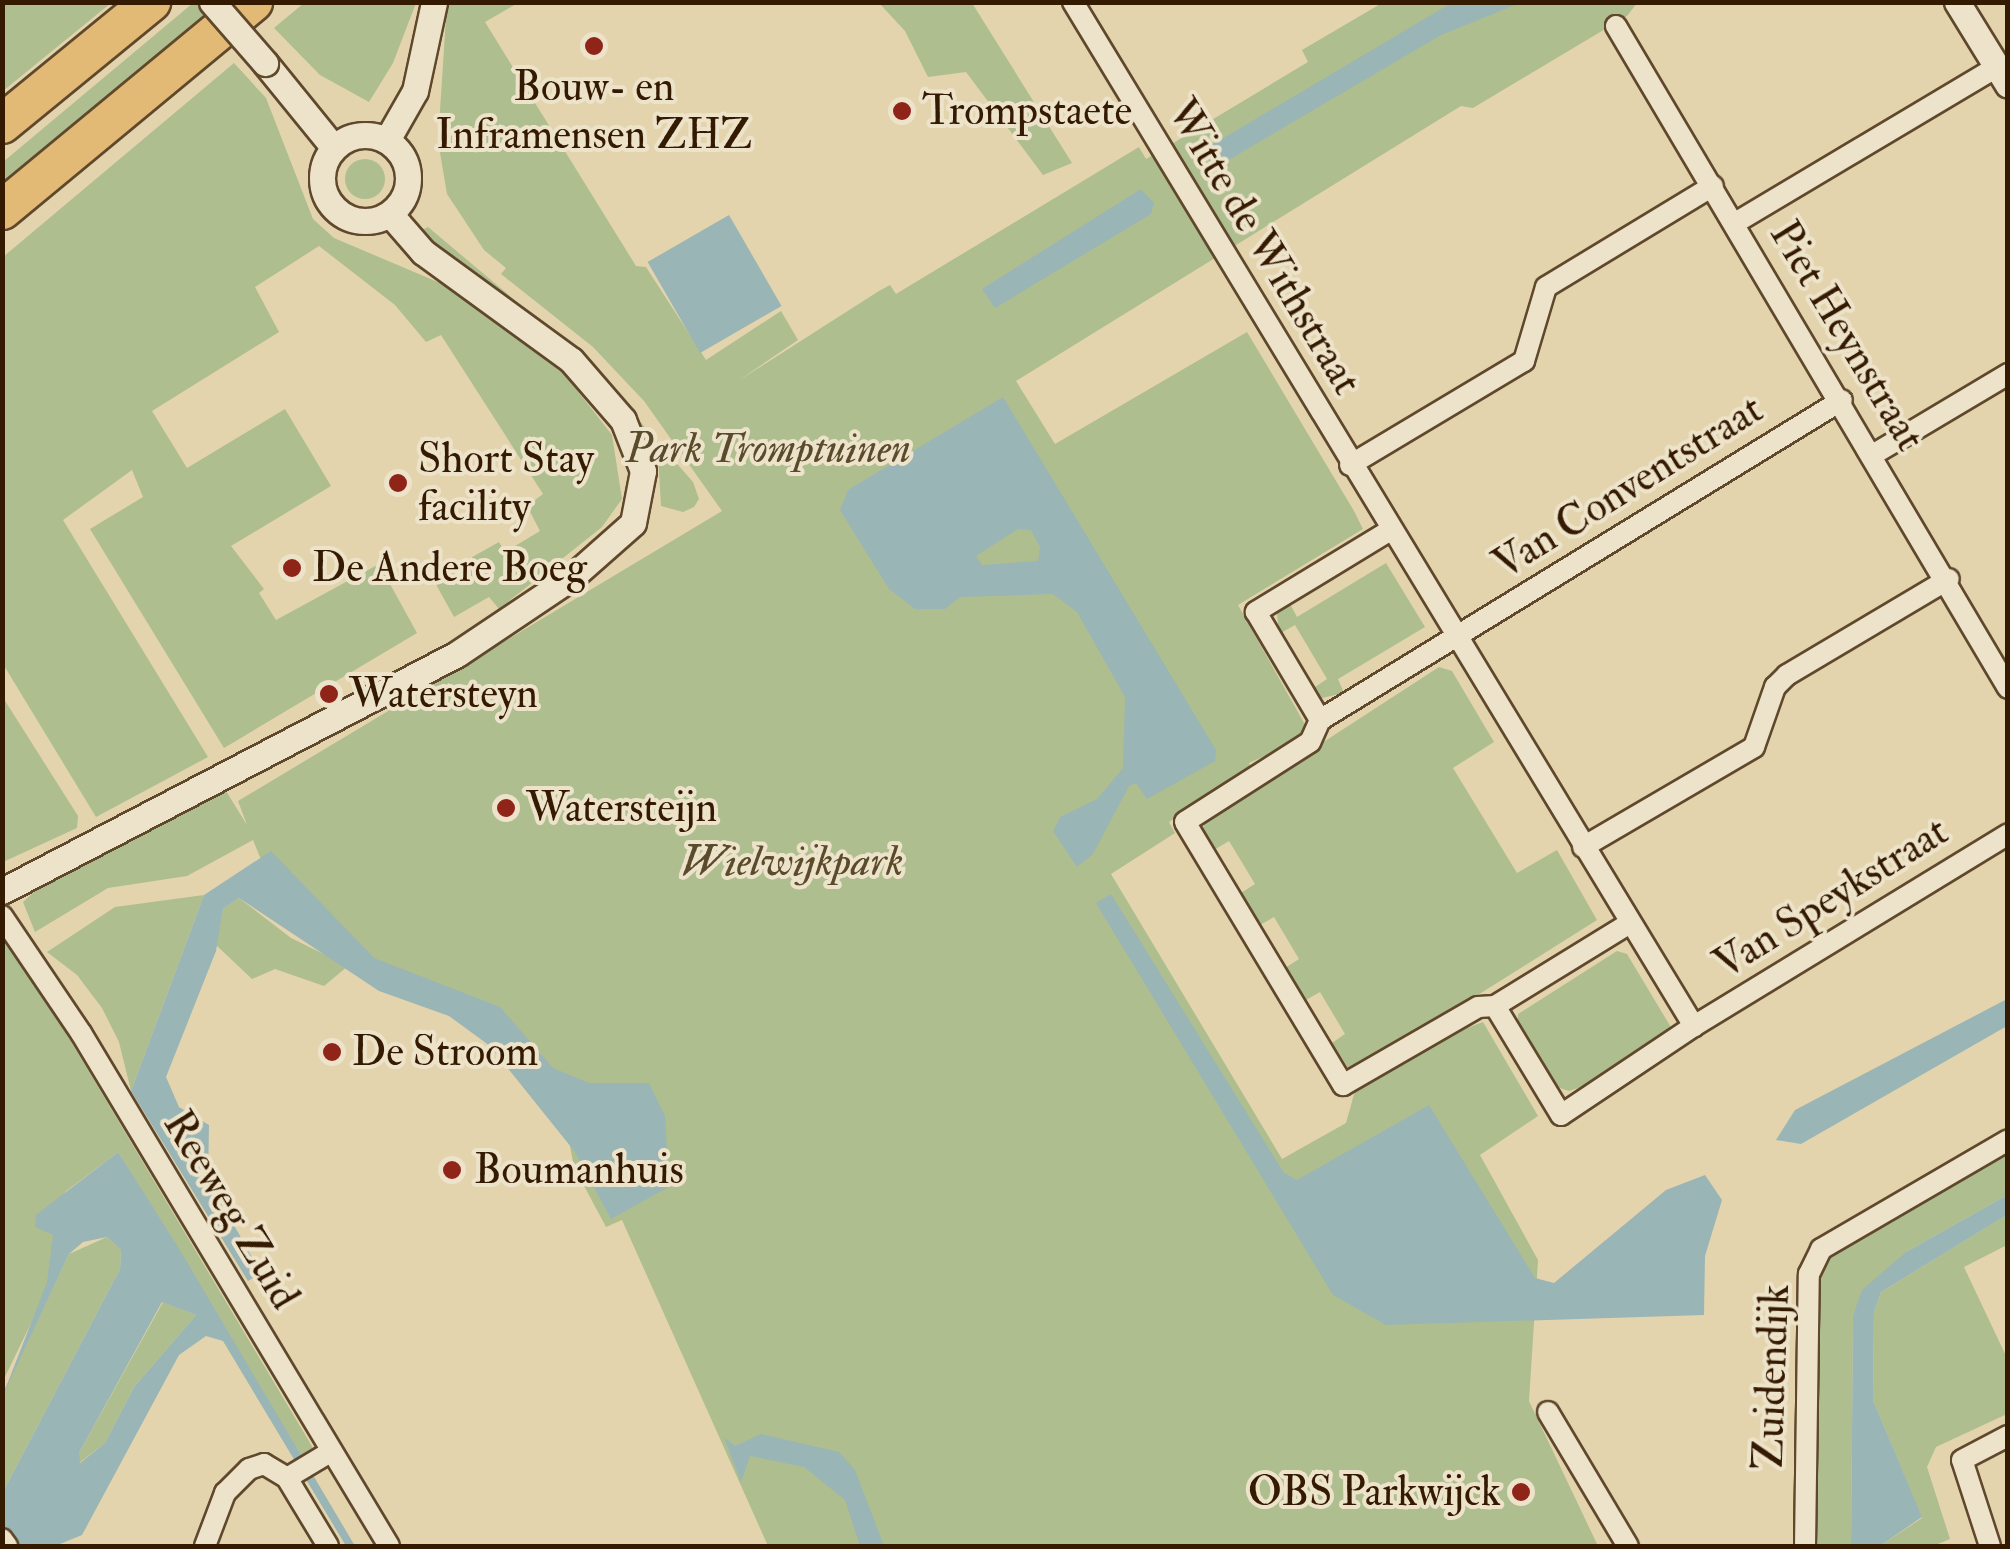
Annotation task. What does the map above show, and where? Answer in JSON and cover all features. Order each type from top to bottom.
[{"type":"highway","points":[[2,124],[151,2]]},
{"type":"highway","points":[[2,210],[253,2]]},
{"type":"street","points":[[212,2],[334,148]]},
{"type":"street","points":[[387,140],[415,91],[434,2]]},
{"type":"street","name":"Witte de Withstraat","points":[[1073,2],[1453,638],[1694,1026]]},
{"type":"street","points":[[1735,223],[2002,76],[1958,2]]},
{"type":"street","name":"Piet Heynstraat","points":[[1616,26],[1874,454],[2008,688]]},
{"type":"street","points":[[359,135],[387,140],[403,156],[409,176],[404,198],[390,214],[366,222],[335,210],[322,180],[334,148],[359,135]]},
{"type":"street","points":[[1350,465],[1524,361],[1546,287],[1714,186]]},
{"type":"street","points":[[2,891],[494,631],[620,538],[640,506],[641,456],[610,403],[571,360],[423,252],[390,214]]},
{"type":"street","points":[[1874,454],[2008,374]]},
{"type":"street","name":"Van Conventstraat","points":[[1453,638],[1842,400]]},
{"type":"street","points":[[1320,720],[1256,612],[1389,531]]},
{"type":"street","points":[[1583,847],[1754,747],[1775,687],[1787,675],[1948,579]]},
{"type":"street","points":[[1453,638],[1320,720],[1310,742],[1185,822],[1342,1085],[1478,1007],[1495,1006],[1630,924]]},
{"type":"street","name":"Van Speykstraat","points":[[1694,1026],[2008,834]]},
{"type":"street","name":"Reeweg Zuid","points":[[2,916],[81,1033],[325,1455],[389,1546]]},
{"type":"street","points":[[1495,1006],[1561,1116],[1694,1026]]},
{"type":"street","name":"Zuidendijk","points":[[1804,1546],[1810,1274],[1821,1248],[2008,1140]]},
{"type":"street","points":[[1548,1412],[1628,1546]]},
{"type":"street","points":[[1990,1546],[1962,1472],[1970,1452],[2008,1436]]},
{"type":"street","points":[[287,1478],[325,1455]]},
{"type":"street","points":[[205,1546],[215,1510],[249,1468],[264,1464],[287,1478],[328,1546]]},
{"type":"street","points":[[2,1539],[7,1546]]},
{"type":"green space","points":[[3,2],[111,2],[111,3],[3,91]]},
{"type":"green space","points":[[193,3],[220,3],[3,187],[3,162]]},
{"type":"green space","points":[[304,3],[416,3],[393,63],[369,102],[320,75],[274,28]]},
{"type":"green space","name":"Wielwijkpark","points":[[447,3],[518,3],[485,22],[636,266],[646,267],[706,360],[781,311],[798,340],[738,381],[879,291],[890,285],[896,294],[1139,147],[1146,159],[1175,142],[1308,62],[1302,50],[1382,3],[1637,3],[1627,16],[1473,108],[1461,106],[1016,381],[1055,444],[1247,332],[1363,529],[1238,605],[1308,730],[1272,759],[1269,754],[1249,763],[1253,771],[1169,822],[1175,833],[1111,874],[1282,1159],[1346,1123],[1356,1087],[1424,1044],[1483,1022],[1538,1116],[1480,1155],[1538,1260],[1529,1401],[1598,1546],[768,1546],[622,1220],[606,1227],[574,1167],[556,1073],[277,899],[253,840],[187,876],[108,888],[35,932],[23,902],[35,891],[226,791],[247,825],[238,801],[722,511],[644,401],[593,347],[501,274],[506,268],[484,250],[447,194],[438,141]]},
{"type":"green space","points":[[879,3],[972,3],[1072,163],[1043,175],[966,72],[928,77],[905,31]]},
{"type":"green space","points":[[234,63],[266,98],[313,219],[334,238],[459,291],[559,367],[612,435],[622,499],[602,527],[499,609],[489,597],[454,617],[433,579],[499,542],[505,552],[540,531],[527,506],[543,494],[441,335],[426,342],[395,305],[319,246],[255,287],[279,332],[152,411],[187,468],[285,409],[331,486],[231,546],[264,589],[259,593],[276,620],[379,564],[417,633],[224,748],[90,529],[143,497],[132,470],[63,520],[208,757],[96,817],[3,664],[3,257]]},
{"type":"green space","points":[[365,159],[379,165],[385,179],[379,193],[365,199],[351,193],[345,179],[351,165]]},
{"type":"green space","points":[[428,227],[587,361],[693,482],[699,499],[694,507],[683,512],[661,506],[658,455],[631,413],[571,349],[433,243],[422,230]]},
{"type":"green space","points":[[1386,563],[1425,627],[1338,679],[1344,693],[1322,698],[1312,689],[1327,679],[1295,625],[1279,634],[1277,613],[1290,604],[1297,617]]},
{"type":"green space","points":[[1439,667],[1452,671],[1494,742],[1453,768],[1517,873],[1557,850],[1597,920],[1352,1074],[1332,1043],[1345,1034],[1320,992],[1306,1000],[1285,968],[1299,959],[1274,917],[1260,925],[1241,893],[1255,884],[1229,841],[1214,850],[1202,830],[1208,817]]},
{"type":"green space","points":[[2,696],[78,816],[77,828],[3,862]]},
{"type":"green space","points":[[204,895],[131,1091],[119,1042],[102,1008],[77,975],[47,952],[115,907]]},
{"type":"green space","points":[[239,898],[291,938],[348,966],[324,986],[275,969],[252,979],[216,945],[223,909]]},
{"type":"green space","points":[[3,927],[313,1448],[301,1455],[118,1152],[65,1192],[49,1286],[3,1381]]},
{"type":"green space","points":[[1617,951],[1627,954],[1672,1029],[1590,1084],[1569,1091],[1554,1086],[1518,1027],[1518,1014]]},
{"type":"green space","points":[[2007,1153],[2007,1195],[1906,1252],[1853,1316],[1851,1546],[1809,1546],[1820,1268],[1843,1245]]},
{"type":"green space","points":[[2007,1215],[2007,1245],[1964,1267],[2007,1358],[2007,1414],[1936,1447],[1927,1467],[1950,1539],[1933,1546],[1880,1546],[1922,1518],[1873,1400],[1874,1312],[1881,1292]]},
{"type":"green space","points":[[107,1237],[121,1250],[120,1269],[3,1492],[2,1395],[69,1254]]},
{"type":"green space","points":[[163,1302],[196,1315],[134,1387],[105,1443],[79,1463],[79,1453]]},
{"type":"water","points":[[1453,2],[1520,3],[1441,35],[1220,165],[1210,146]]},
{"type":"water","points":[[1141,189],[1154,203],[1151,214],[995,308],[982,289]]},
{"type":"water","points":[[729,215],[782,306],[700,353],[648,262]]},
{"type":"water","points":[[1003,397],[1216,750],[1215,761],[1147,799],[1136,783],[1129,786],[1093,854],[1077,867],[1053,831],[1060,817],[1097,799],[1123,768],[1125,697],[1077,612],[1053,594],[960,597],[945,609],[915,609],[889,589],[840,510],[848,490]],"holes":[[[1018,529],[1031,530],[1040,547],[1038,561],[982,565],[976,556]]]},
{"type":"water","points":[[271,851],[374,958],[500,1007],[553,1068],[589,1083],[649,1083],[665,1116],[669,1187],[611,1219],[575,1152],[490,1046],[449,1016],[379,991],[239,898],[223,909],[216,951],[166,1077],[179,1107],[209,1125],[208,1179],[261,1273],[248,1281],[131,1091],[204,895]]},
{"type":"water","points":[[1111,894],[1284,1173],[1297,1180],[1429,1105],[1535,1278],[1554,1283],[1666,1190],[1705,1175],[1722,1200],[1705,1256],[1704,1315],[1386,1325],[1333,1295],[1096,903]]},
{"type":"water","points":[[2007,999],[2007,1026],[1801,1144],[1776,1140],[1795,1110]]},
{"type":"water","points":[[118,1152],[355,1546],[346,1546],[223,1341],[206,1336],[179,1355],[82,1535],[55,1546],[3,1546],[3,1492],[120,1269],[121,1250],[107,1237],[83,1242],[69,1254],[3,1395],[47,1282],[53,1235],[35,1227],[36,1215]],"holes":[[[162,1302],[196,1315],[134,1387],[105,1443],[80,1463],[79,1453]]]},
{"type":"water","points":[[2007,1195],[2007,1215],[1881,1292],[1874,1312],[1873,1400],[1922,1517],[1880,1546],[1851,1546],[1853,1316],[1862,1290],[1906,1252]]},
{"type":"water","points":[[761,1434],[839,1452],[855,1470],[884,1546],[860,1546],[845,1500],[804,1467],[750,1456],[741,1482],[724,1437],[735,1446]]},
{"type":"place","name":"Bouw- en Inframensen ZHZ","points":[[594,46]]},
{"type":"place","name":"Trompstaete","points":[[902,111]]},
{"type":"place","name":"Short Stay facility","points":[[398,483]]},
{"type":"place","name":"De Andere Boeg","points":[[292,568]]},
{"type":"place","name":"Watersteyn","points":[[329,694]]},
{"type":"place","name":"Watersteijn","points":[[506,808]]},
{"type":"place","name":"De Stroom","points":[[332,1052]]},
{"type":"place","name":"Boumanhuis","points":[[452,1170]]},
{"type":"place","name":"OBS Parkwijck","points":[[1521,1492]]},
{"type":"park label","name":"Park Tromptuinen","points":[[768,449]]}]
